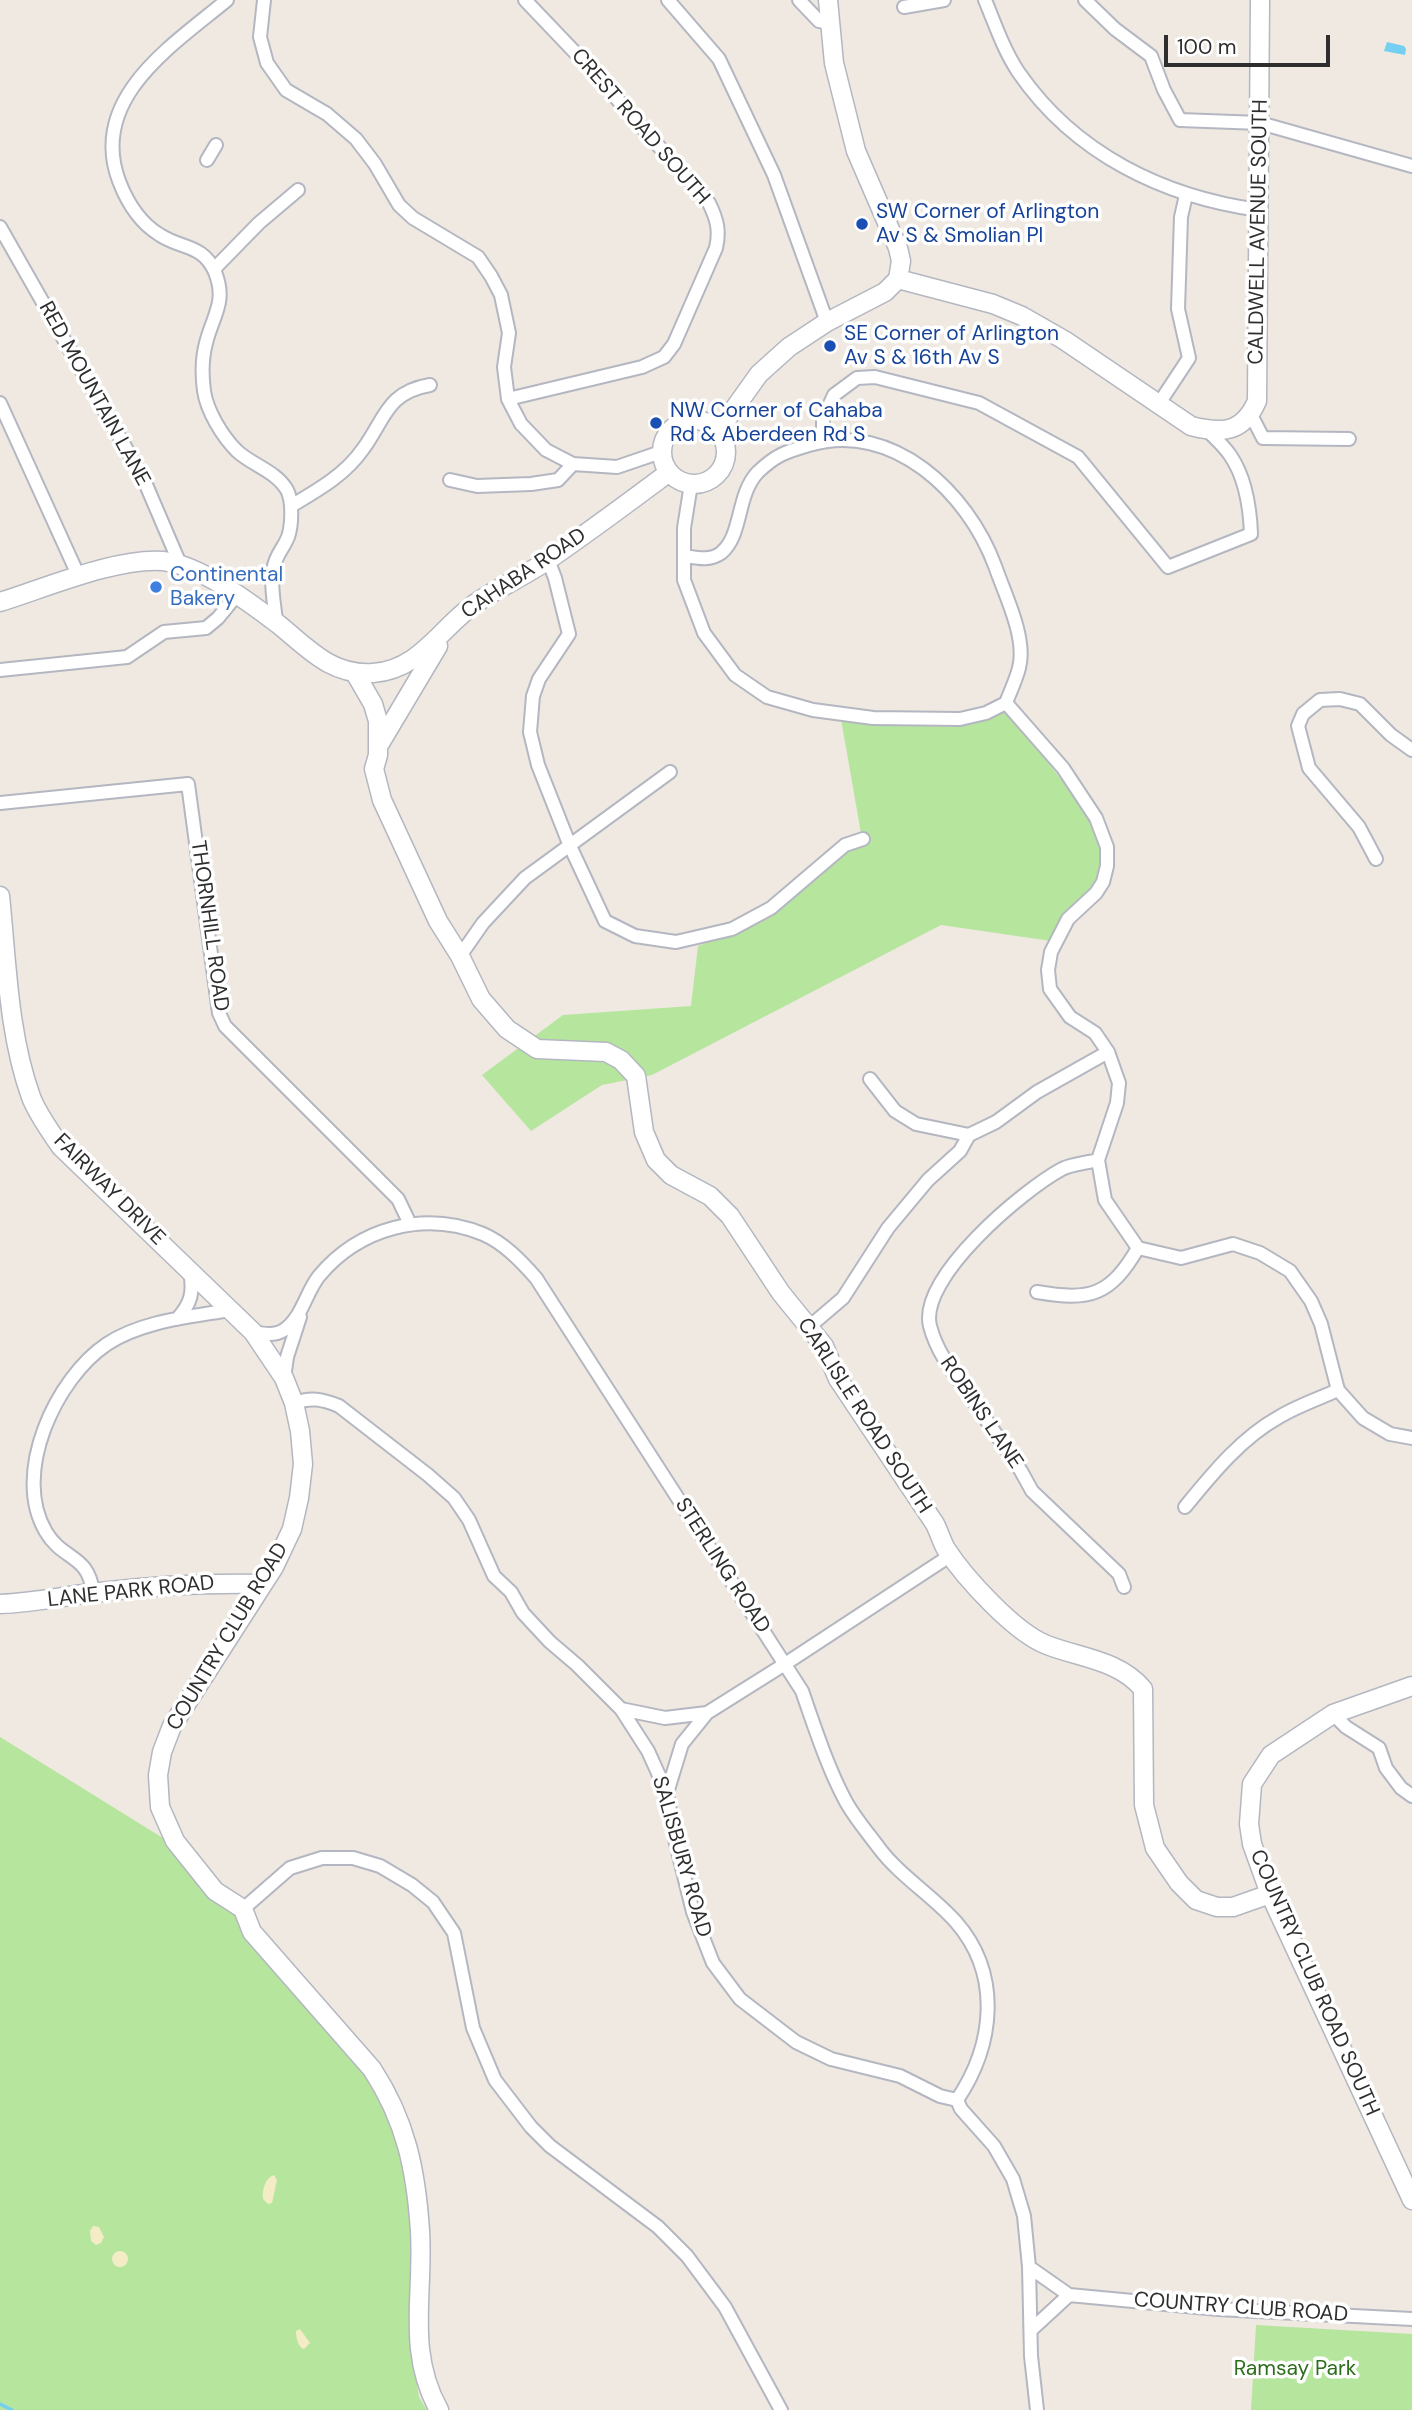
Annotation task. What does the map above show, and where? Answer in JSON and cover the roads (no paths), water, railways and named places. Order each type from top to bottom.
[{"type":"street","points":[[227,0],[151,65],[121,104],[113,131],[114,167],[124,194],[139,217],[160,236],[192,247],[205,257],[214,270],[221,293],[218,311],[205,344],[202,371],[204,393],[215,420],[237,451],[277,479],[287,491],[291,506],[288,536],[277,553],[272,574],[276,623]]},
{"type":"street","points":[[264,0],[260,37],[267,63],[286,90],[327,114],[356,139],[375,163],[399,205],[413,218],[478,257],[491,276],[501,295],[509,333],[504,367],[508,399],[521,424],[546,450],[573,464],[617,467],[661,452]]},
{"type":"street","name":"CREST ROAD SOUTH","points":[[508,399],[642,367],[664,357],[674,344],[716,248],[719,234],[716,216],[709,203],[587,65],[525,0]]},
{"type":"street","points":[[668,0],[719,59],[774,175],[827,322]]},
{"type":"street","points":[[799,0],[819,21],[830,23]]},
{"type":"street","points":[[719,430],[759,374],[789,346],[827,322],[886,292],[898,279],[901,261],[898,248],[856,151],[834,63],[828,0]]},
{"type":"street","points":[[904,7],[944,0]]},
{"type":"street","points":[[985,0],[1018,72],[1076,136],[1123,168],[1186,195],[1259,210]]},
{"type":"street","points":[[1085,0],[1115,29],[1151,56],[1164,90],[1180,120],[1260,122],[1412,166]]},
{"type":"street","name":"CALDWELL AVENUE SOUTH","points":[[1251,415],[1257,401],[1260,0]]},
{"type":"street","points":[[206,160],[216,145]]},
{"type":"street","points":[[214,270],[259,222],[298,190]]},
{"type":"street","points":[[1158,405],[1189,358],[1178,309],[1181,217],[1186,195]]},
{"type":"street","name":"RED MOUNTAIN LANE","points":[[0,227],[144,480],[180,564]]},
{"type":"street","points":[[898,279],[993,304],[1022,316],[1064,340],[1191,426],[1224,430],[1240,425],[1251,415],[1263,438],[1349,439]]},
{"type":"street","points":[[823,441],[823,419],[834,395],[857,378],[875,377],[979,403],[1078,457],[1168,567],[1251,534],[1249,502],[1240,474],[1230,455],[1208,430]]},
{"type":"street","points":[[291,506],[334,480],[363,450],[382,415],[395,400],[413,388],[430,385]]},
{"type":"street","points":[[0,403],[79,577]]},
{"type":"street","points":[[703,420],[719,430],[726,448],[722,469],[705,482],[691,484],[681,482],[668,472],[661,452],[669,430],[681,421],[703,420]]},
{"type":"street","points":[[685,556],[709,559],[720,554],[731,543],[737,526],[738,511],[756,475],[778,455],[823,441],[853,441],[904,454],[951,492],[975,523],[990,553],[1018,632],[1020,666],[1006,703],[986,713],[960,719],[873,718],[813,710],[767,697],[735,675],[704,633],[684,580],[684,528],[691,484]]},
{"type":"street","points":[[450,480],[477,486],[531,484],[558,480],[573,464]]},
{"type":"street","name":"CAHABA ROAD","points":[[0,602],[128,562],[163,561],[203,573],[276,623],[329,666],[355,673],[393,670],[416,659],[475,604],[548,560],[668,472]]},
{"type":"street","points":[[548,560],[569,634],[539,679],[532,705],[530,732],[538,765],[570,846],[605,921],[635,936],[676,942],[732,929],[771,908],[845,845],[863,839]]},
{"type":"street","points":[[0,670],[127,657],[164,632],[181,628],[205,628],[218,618],[236,596]]},
{"type":"street","points":[[378,747],[451,625]]},
{"type":"street","name":"CARLISLE ROAD SOUTH","points":[[355,673],[373,704],[378,721],[378,747],[374,769],[382,800],[439,921],[481,999],[507,1028],[537,1049],[606,1052],[621,1060],[636,1076],[644,1132],[656,1160],[671,1175],[710,1196],[730,1216],[781,1293],[824,1346],[838,1379],[936,1524],[946,1549],[1003,1617],[1044,1644],[1118,1668],[1132,1676],[1143,1689],[1144,1805],[1155,1848],[1179,1883],[1196,1900],[1217,1907],[1233,1907],[1270,1894]]},
{"type":"street","points":[[1376,859],[1359,827],[1309,768],[1298,726],[1303,714],[1320,700],[1340,699],[1360,704],[1391,735],[1412,750]]},
{"type":"street","points":[[1006,703],[1063,768],[1096,818],[1107,847],[1108,866],[1103,882],[1096,893],[1068,919],[1051,952],[1048,970],[1050,989],[1070,1017],[1095,1033],[1108,1052],[1118,1088],[1117,1104],[1098,1160],[1105,1200],[1138,1248],[1181,1258],[1233,1244],[1260,1253],[1290,1270],[1311,1301],[1321,1324],[1338,1390],[1363,1418],[1390,1434],[1412,1438]]},
{"type":"street","points":[[460,956],[483,923],[525,878],[670,772]]},
{"type":"street","name":"THORNHILL ROAD","points":[[0,803],[188,784],[219,1013],[225,1026],[398,1199],[411,1224]]},
{"type":"street","name":"FAIRWAY DRIVE","points":[[0,896],[14,1036],[38,1111],[61,1147],[253,1332],[284,1378],[294,1403]]},
{"type":"street","points":[[870,1079],[895,1111],[916,1124],[968,1135],[996,1122],[1037,1092],[1108,1052]]},
{"type":"street","points":[[808,1327],[843,1298],[888,1228],[928,1180],[960,1151],[968,1135]]},
{"type":"street","name":"ROBINS LANE","points":[[1098,1160],[1064,1168],[1018,1198],[977,1237],[940,1282],[931,1300],[929,1324],[939,1351],[1021,1471],[1031,1491],[1119,1574],[1124,1587]]},
{"type":"street","name":"STERLING ROAD","points":[[253,1332],[267,1335],[285,1330],[317,1279],[339,1256],[364,1238],[411,1224],[449,1224],[484,1235],[512,1253],[536,1278],[802,1691],[828,1765],[847,1803],[882,1852],[956,1922],[970,1942],[983,1970],[989,2004],[983,2047],[971,2079],[957,2100]]},
{"type":"street","points":[[1037,1292],[1065,1297],[1086,1296],[1110,1285],[1125,1271],[1138,1248]]},
{"type":"street","points":[[176,1319],[186,1309],[191,1297],[190,1272]]},
{"type":"street","name":"STERLING ROAD","points":[[284,1378],[287,1357],[304,1303]]},
{"type":"street","points":[[93,1593],[91,1577],[85,1566],[65,1552],[46,1532],[38,1509],[35,1484],[37,1452],[46,1420],[56,1401],[86,1362],[107,1344],[130,1332],[176,1319],[230,1310]]},
{"type":"street","points":[[1185,1507],[1210,1476],[1254,1433],[1279,1417],[1338,1390]]},
{"type":"street","name":"SALISBURY ROAD","points":[[294,1403],[307,1399],[322,1399],[339,1406],[454,1498],[469,1520],[494,1576],[511,1592],[523,1612],[550,1642],[578,1665],[621,1709],[648,1751],[667,1793],[674,1835],[693,1912],[713,1963],[740,1999],[796,2042],[831,2059],[900,2076],[940,2096],[957,2100]]},
{"type":"street","name":"COUNTRY CLUB ROAD","points":[[294,1403],[303,1464],[292,1529],[274,1567],[172,1726],[162,1752],[158,1774],[160,1807],[174,1841],[215,1891],[243,1909],[252,1932],[372,2069],[388,2094],[411,2154],[420,2232],[418,2334],[421,2363],[429,2392],[439,2410]]},
{"type":"street","points":[[667,1793],[682,1744],[706,1713],[945,1559],[946,1549]]},
{"type":"street","name":"LANE PARK ROAD","points":[[0,1604],[93,1593],[223,1583],[262,1584]]},
{"type":"street","name":"COUNTRY CLUB ROAD SOUTH","points":[[1412,1686],[1333,1714],[1271,1755],[1252,1784],[1249,1824],[1252,1844],[1270,1894],[1407,2179],[1412,2200]]},
{"type":"street","points":[[621,1709],[666,1718],[706,1713]]},
{"type":"street","points":[[1333,1714],[1346,1727],[1379,1748],[1386,1768],[1401,1788],[1412,1796]]},
{"type":"street","points":[[243,1909],[290,1868],[322,1858],[353,1858],[380,1866],[412,1885],[433,1902],[454,1933],[473,2028],[495,2080],[531,2127],[550,2146],[658,2227],[687,2256],[725,2307],[781,2410]]},
{"type":"street","points":[[957,2100],[961,2109],[995,2146],[1013,2179],[1024,2216],[1029,2267],[1031,2356],[1037,2410]]},
{"type":"street","name":"COUNTRY CLUB ROAD","points":[[1029,2267],[1069,2295],[1218,2309],[1412,2319]]},
{"type":"street","points":[[1031,2330],[1069,2295]]},
{"type":"water","points":[[1387,42],[1404,46],[1405,55],[1384,51]]},
{"type":"waterway","points":[[0,2404],[12,2410]]},
{"type":"place","name":"SW Corner of Arlington Av S & Smolian Pl","points":[[862,224]]},
{"type":"place","name":"SE Corner of Arlington Av S & 16th Av S","points":[[830,346]]},
{"type":"place","name":"NW Corner of Cahaba Rd & Aberdeen Rd S","points":[[656,423]]},
{"type":"place","name":"Continental Bakery","points":[[156,587]]},
{"type":"park label","name":"Ramsay Park","points":[[1295,2369]]}]
